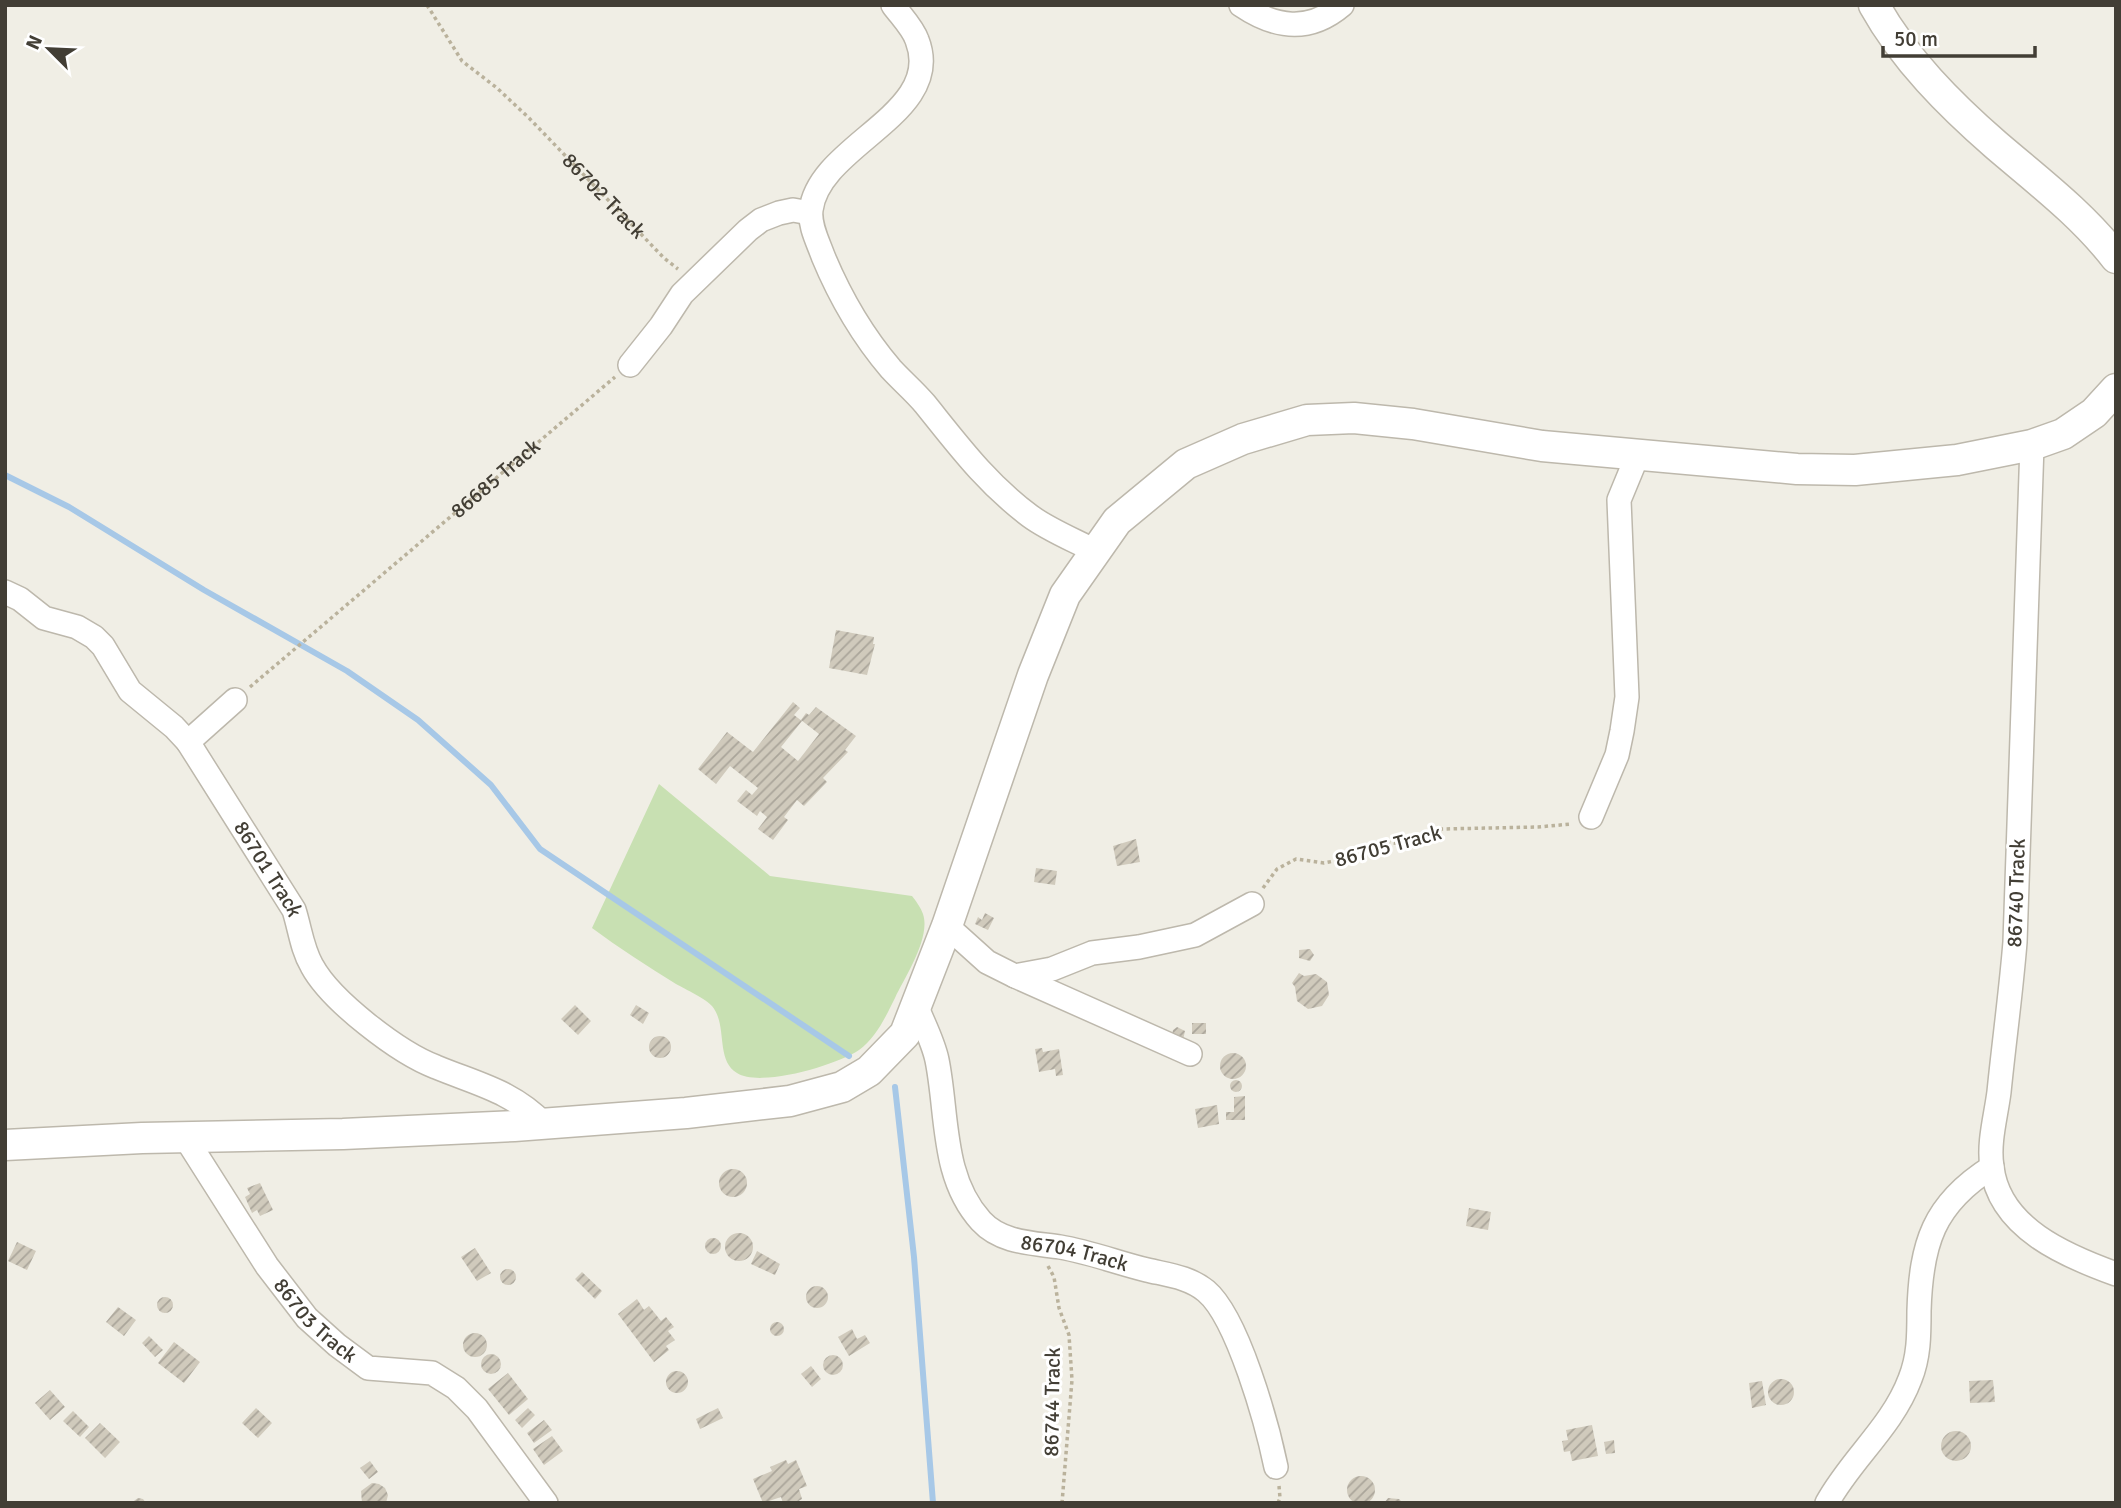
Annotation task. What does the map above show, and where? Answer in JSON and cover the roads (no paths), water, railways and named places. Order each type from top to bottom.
[{"type":"street","points":[[630,365],[682,294],[748,230],[761,220],[802,212],[828,173],[898,110],[922,69],[922,53],[916,37],[893,5]]},
{"type":"street","points":[[1241,5],[1259,17],[1284,25],[1308,24],[1332,14],[1342,5]]},
{"type":"street","points":[[1874,5],[1887,29],[1922,73],[1993,142],[2096,233],[2116,258]]},
{"type":"street","points":[[802,212],[856,324],[959,449],[1032,518],[1096,551]]},
{"type":"street","points":[[5,1145],[185,1137],[343,1134],[544,1124],[790,1101],[842,1087],[869,1071],[905,1034],[947,926],[1033,675],[1065,595],[1117,521],[1186,464],[1243,439],[1307,420],[1354,418],[1413,424],[1542,446],[1797,469],[1855,470],[1957,460],[2032,445],[2063,434],[2094,414],[2116,389]]},
{"type":"street","name":"86740 Track","points":[[2032,445],[2015,942],[1993,1133],[1992,1167],[2000,1193],[2030,1231],[2054,1248],[2116,1274]]},
{"type":"street","points":[[1591,817],[1617,755],[1627,697],[1619,500],[1638,454]]},
{"type":"street","name":"86701 Track","points":[[5,592],[20,599],[50,621],[77,627],[94,637],[103,646],[130,691],[188,742],[294,910],[312,967],[357,1016],[401,1049],[432,1066],[514,1098],[530,1109],[544,1124]]},
{"type":"street","points":[[188,742],[236,700]]},
{"type":"street","points":[[1015,976],[1052,970],[1092,953],[1153,945],[1195,935],[1252,904]]},
{"type":"street","points":[[947,926],[987,962],[1190,1054]]},
{"type":"street","name":"86704 Track","points":[[916,1005],[937,1059],[945,1129],[959,1184],[982,1222],[994,1232],[1013,1240],[1060,1248],[1177,1276],[1205,1290],[1215,1300],[1230,1324],[1269,1432],[1276,1466]]},
{"type":"street","name":"86703 Track","points":[[185,1137],[267,1266],[307,1318],[368,1368],[432,1373],[456,1388],[477,1409],[547,1503]]},
{"type":"street","points":[[1827,1503],[1837,1485],[1893,1413],[1910,1379],[1918,1355],[1920,1279],[1925,1253],[1937,1220],[1960,1190],[1992,1167]]},
{"type":"waterway","points":[[5,475],[69,507],[204,590],[347,671],[418,720],[491,785],[540,849],[849,1056]]},
{"type":"waterway","points":[[895,1087],[914,1257],[933,1503]]}]
